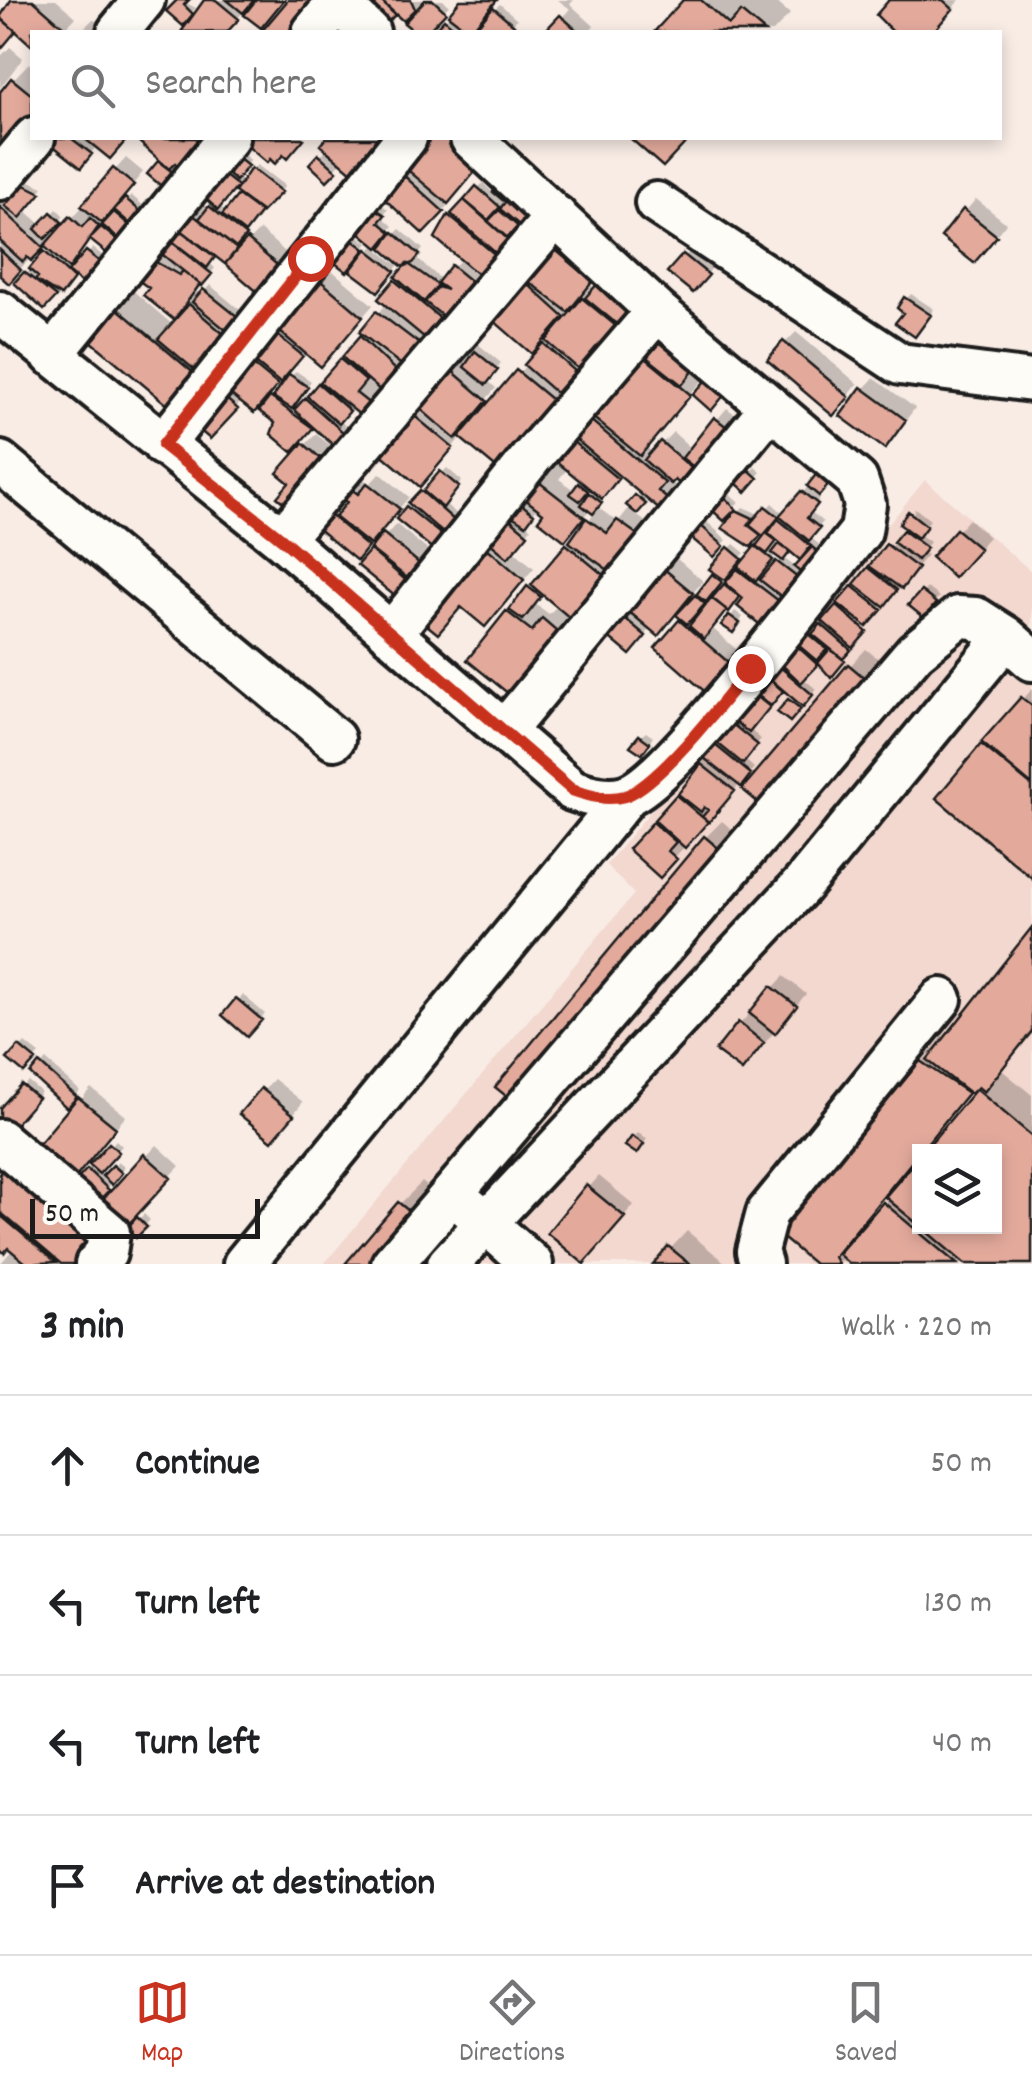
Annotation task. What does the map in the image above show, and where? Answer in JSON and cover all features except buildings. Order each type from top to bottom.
[{"type":"street","points":[[120,30],[144,0]]},
{"type":"street","points":[[329,12],[365,30]]},
{"type":"street","points":[[0,180],[32,140]]},
{"type":"street","points":[[52,355],[226,140]]},
{"type":"street","points":[[163,445],[404,140]]},
{"type":"street","points":[[244,1264],[627,796],[694,734],[861,531],[865,504],[857,480],[768,409],[657,311],[472,140]]},
{"type":"street","points":[[656,202],[900,364],[1032,381]]},
{"type":"street","points":[[282,539],[556,216]]},
{"type":"street","points":[[391,634],[531,458],[657,311]]},
{"type":"street","points":[[0,312],[282,539],[572,790],[593,798],[627,796]]},
{"type":"street","points":[[506,729],[768,409]]},
{"type":"street","points":[[0,506],[5,473],[0,462],[334,739]]},
{"type":"street","points":[[412,1257],[454,1194],[915,652],[958,618],[976,618],[1019,649],[448,1264]]},
{"type":"street","points":[[761,1264],[756,1251],[767,1213],[941,1000]]},
{"type":"street","points":[[0,1140],[109,1233],[106,1253],[96,1264]]},
{"type":"street","points":[[454,1194],[532,1264]]},
{"type":"shaded area","points":[[925,480],[1032,572],[1032,1264],[324,1264],[634,894],[606,865]]},
{"type":"route","points":[[310,258],[163,445],[282,539],[572,790],[593,798],[627,796],[654,775],[750,668]]}]
